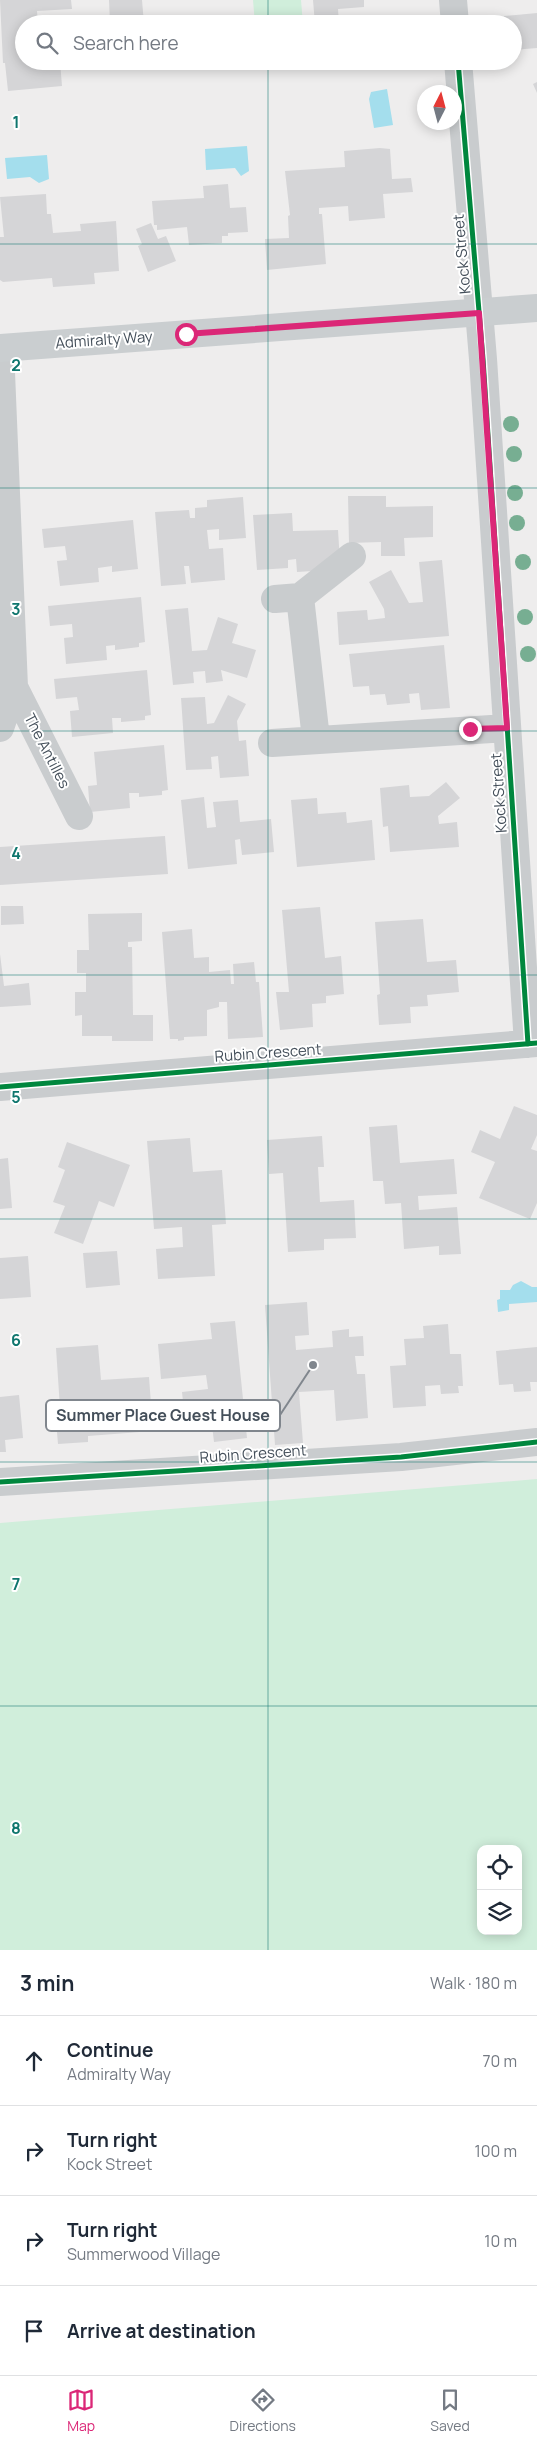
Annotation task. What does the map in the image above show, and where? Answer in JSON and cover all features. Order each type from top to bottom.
[{"type":"main road","name":"Admiralty Way","points":[[0,348],[537,308]]},
{"type":"street","points":[[453,0],[454,15]]},
{"type":"street","name":"Kock Street","points":[[459,70],[479,313],[507,728],[532,1044]]},
{"type":"street","name":"The Antilles","points":[[0,348],[14,687],[0,728]]},
{"type":"street","points":[[316,739],[287,598],[352,556]]},
{"type":"street","name":"The Antilles","points":[[14,687],[79,816]]},
{"type":"street","points":[[272,743],[507,728]]},
{"type":"street","name":"Rubin Crescent","points":[[0,1087],[532,1044]]},
{"type":"street","name":"Rubin Crescent","points":[[0,1482],[401,1457],[537,1442]]},
{"type":"green space","points":[[253,0],[301,0],[302,15],[254,15]]},
{"type":"green space","points":[[537,1479],[537,1950],[0,1950],[0,1523]]},
{"type":"water","points":[[387,89],[393,125],[374,128],[369,99],[371,92]]},
{"type":"water","points":[[247,146],[249,171],[241,176],[235,168],[206,170],[205,149]]},
{"type":"water","points":[[47,155],[49,179],[39,183],[30,177],[7,179],[5,158]]},
{"type":"water","points":[[521,1281],[532,1287],[537,1287],[537,1302],[509,1304],[509,1310],[498,1312],[497,1300],[500,1299],[500,1290],[510,1290],[513,1285]]},
{"type":"building","points":[[0,0],[71,0],[72,9],[37,11],[37,15],[15,15],[15,70],[61,70],[62,86],[8,91],[5,63],[3,63]]},
{"type":"building","points":[[109,0],[142,0],[143,15],[110,15]]},
{"type":"building","points":[[313,0],[364,0],[364,7],[338,9],[338,15],[314,15]]},
{"type":"building","points":[[537,13],[537,48],[522,49],[522,15],[515,15]]},
{"type":"building","points":[[537,82],[537,93],[533,84]]},
{"type":"building","points":[[390,149],[392,179],[411,178],[413,192],[383,194],[385,218],[349,221],[348,206],[319,208],[319,214],[322,214],[326,264],[267,270],[265,239],[289,238],[288,216],[290,215],[285,171],[345,167],[344,151]]},
{"type":"building","points":[[228,184],[230,208],[246,207],[248,232],[228,233],[228,236],[222,236],[222,243],[189,245],[187,227],[157,230],[157,225],[154,225],[152,201],[204,198],[203,186]]},
{"type":"building","points":[[46,194],[47,214],[51,214],[53,233],[81,231],[80,224],[116,221],[119,271],[94,273],[95,284],[53,287],[52,278],[3,282],[0,280],[0,237],[4,237],[0,197]]},
{"type":"building","points":[[151,223],[158,239],[166,236],[176,261],[148,272],[138,246],[142,244],[136,229]]},
{"type":"building","points":[[348,496],[386,496],[386,507],[433,506],[433,537],[404,538],[405,556],[381,556],[381,542],[349,543]]},
{"type":"building","points":[[243,497],[246,538],[219,540],[219,529],[207,530],[209,549],[223,548],[225,580],[191,583],[189,566],[184,566],[186,584],[161,586],[155,512],[189,510],[190,518],[195,518],[195,508],[207,507],[207,500]]},
{"type":"building","points":[[292,513],[293,531],[338,530],[340,562],[328,570],[297,572],[296,559],[288,560],[288,568],[257,570],[253,515]]},
{"type":"building","points":[[133,520],[138,569],[112,572],[112,566],[98,568],[99,582],[60,586],[57,561],[67,560],[65,546],[44,548],[42,529]]},
{"type":"building","points":[[442,560],[449,636],[339,645],[337,612],[367,610],[368,620],[385,618],[384,609],[369,582],[391,570],[409,603],[423,602],[419,562]]},
{"type":"building","points":[[141,597],[145,642],[139,643],[139,647],[115,650],[115,645],[106,646],[107,660],[66,664],[64,638],[73,637],[72,624],[50,626],[48,606]]},
{"type":"building","points":[[188,608],[192,651],[207,650],[218,617],[238,624],[232,643],[256,650],[247,678],[221,670],[223,681],[206,683],[205,671],[193,672],[194,683],[173,685],[165,610]]},
{"type":"building","points":[[444,645],[450,708],[421,710],[419,693],[409,694],[410,703],[387,705],[385,694],[370,695],[369,686],[353,687],[349,654]]},
{"type":"building","points":[[147,670],[151,715],[145,716],[145,720],[121,722],[121,718],[112,718],[113,733],[72,737],[70,711],[79,710],[77,697],[56,699],[54,679]]},
{"type":"building","points":[[228,695],[246,704],[237,721],[239,741],[246,740],[249,776],[220,778],[218,756],[211,757],[212,769],[186,770],[181,698],[205,697],[207,724],[214,723]]},
{"type":"building","points":[[164,745],[168,790],[162,791],[162,795],[139,797],[139,793],[129,793],[130,808],[90,812],[88,786],[97,785],[94,752]]},
{"type":"building","points":[[446,782],[460,798],[438,816],[439,824],[457,822],[459,847],[390,852],[388,826],[383,827],[380,788],[409,785],[410,797],[429,796]]},
{"type":"building","points":[[204,797],[207,828],[216,827],[213,802],[238,800],[240,822],[271,819],[274,852],[242,855],[240,839],[235,840],[237,864],[188,869],[181,800]]},
{"type":"building","points":[[317,798],[318,814],[346,812],[347,823],[372,820],[375,860],[297,867],[291,800]]},
{"type":"building","points":[[165,836],[168,874],[0,885],[0,847]]},
{"type":"building","points":[[1,906],[23,906],[24,924],[1,925]]},
{"type":"building","points":[[320,907],[325,958],[341,956],[344,994],[326,996],[326,1003],[312,1004],[313,1027],[280,1030],[276,992],[289,992],[282,910]]},
{"type":"building","points":[[142,913],[142,941],[128,942],[128,947],[132,947],[133,1015],[153,1015],[153,1041],[112,1041],[112,1036],[82,1036],[82,1015],[75,1016],[75,992],[86,992],[86,973],[77,973],[77,950],[89,950],[88,914]]},
{"type":"building","points":[[423,919],[427,962],[456,960],[459,992],[427,995],[428,1006],[410,1007],[411,1023],[379,1025],[377,995],[380,994],[375,922]]},
{"type":"building","points":[[192,929],[194,958],[209,957],[209,972],[230,970],[231,984],[234,984],[233,964],[254,962],[256,982],[259,982],[263,1037],[228,1039],[227,1002],[219,1002],[219,1007],[207,1010],[207,1036],[184,1037],[184,1040],[178,1041],[178,1039],[170,1039],[162,932]]},
{"type":"building","points":[[0,954],[4,986],[29,983],[31,1005],[0,1007]]},
{"type":"building","points":[[514,1106],[537,1115],[537,1135],[531,1149],[537,1151],[537,1203],[530,1219],[479,1198],[495,1162],[471,1152],[480,1130],[500,1139]]},
{"type":"building","points":[[397,1125],[400,1163],[454,1159],[457,1194],[418,1196],[419,1210],[457,1207],[461,1254],[439,1255],[439,1246],[404,1249],[401,1203],[385,1204],[383,1181],[373,1181],[369,1127]]},
{"type":"building","points":[[322,1136],[324,1167],[318,1167],[320,1202],[354,1200],[356,1238],[324,1239],[324,1250],[288,1252],[283,1173],[269,1174],[267,1140]]},
{"type":"building","points":[[190,1138],[193,1172],[222,1170],[226,1224],[212,1225],[215,1276],[158,1279],[156,1249],[183,1247],[182,1227],[154,1229],[147,1141]]},
{"type":"building","points":[[67,1142],[130,1165],[114,1207],[99,1201],[83,1244],[54,1233],[65,1206],[53,1202],[65,1170],[58,1167]]},
{"type":"building","points":[[8,1158],[12,1208],[0,1209],[0,1159]]},
{"type":"building","points":[[117,1251],[120,1285],[86,1288],[83,1253]]},
{"type":"building","points":[[28,1256],[31,1297],[0,1299],[0,1258]]},
{"type":"building","points":[[307,1302],[309,1335],[295,1336],[296,1350],[333,1347],[332,1331],[349,1329],[349,1337],[363,1336],[364,1356],[355,1356],[357,1374],[365,1374],[368,1418],[336,1421],[334,1390],[299,1392],[303,1443],[275,1445],[265,1305]]},
{"type":"building","points":[[235,1321],[247,1438],[214,1442],[211,1417],[185,1420],[182,1392],[208,1389],[206,1375],[161,1379],[158,1344],[212,1339],[210,1323]]},
{"type":"building","points":[[448,1324],[450,1354],[461,1354],[463,1386],[458,1386],[459,1393],[441,1394],[440,1385],[425,1386],[426,1406],[393,1408],[390,1366],[406,1365],[404,1339],[424,1338],[423,1326]]},
{"type":"building","points":[[98,1345],[101,1380],[149,1377],[153,1431],[88,1436],[88,1442],[58,1444],[55,1408],[60,1408],[56,1348]]},
{"type":"building","points":[[537,1347],[537,1382],[530,1382],[531,1391],[514,1392],[513,1384],[499,1385],[496,1351]]},
{"type":"building","points":[[19,1395],[23,1438],[5,1440],[6,1452],[0,1452],[0,1397]]},
{"type":"cycle path","points":[[459,70],[483,359],[528,1044]]},
{"type":"cycle path","points":[[0,1087],[537,1043]]},
{"type":"cycle path","points":[[0,1482],[401,1457],[537,1442]]},
{"type":"place","name":"Summer Place Guest House","points":[[313,1365]]},
{"type":"route","points":[[186,334],[479,313],[484,359],[507,728],[470,729]]}]
